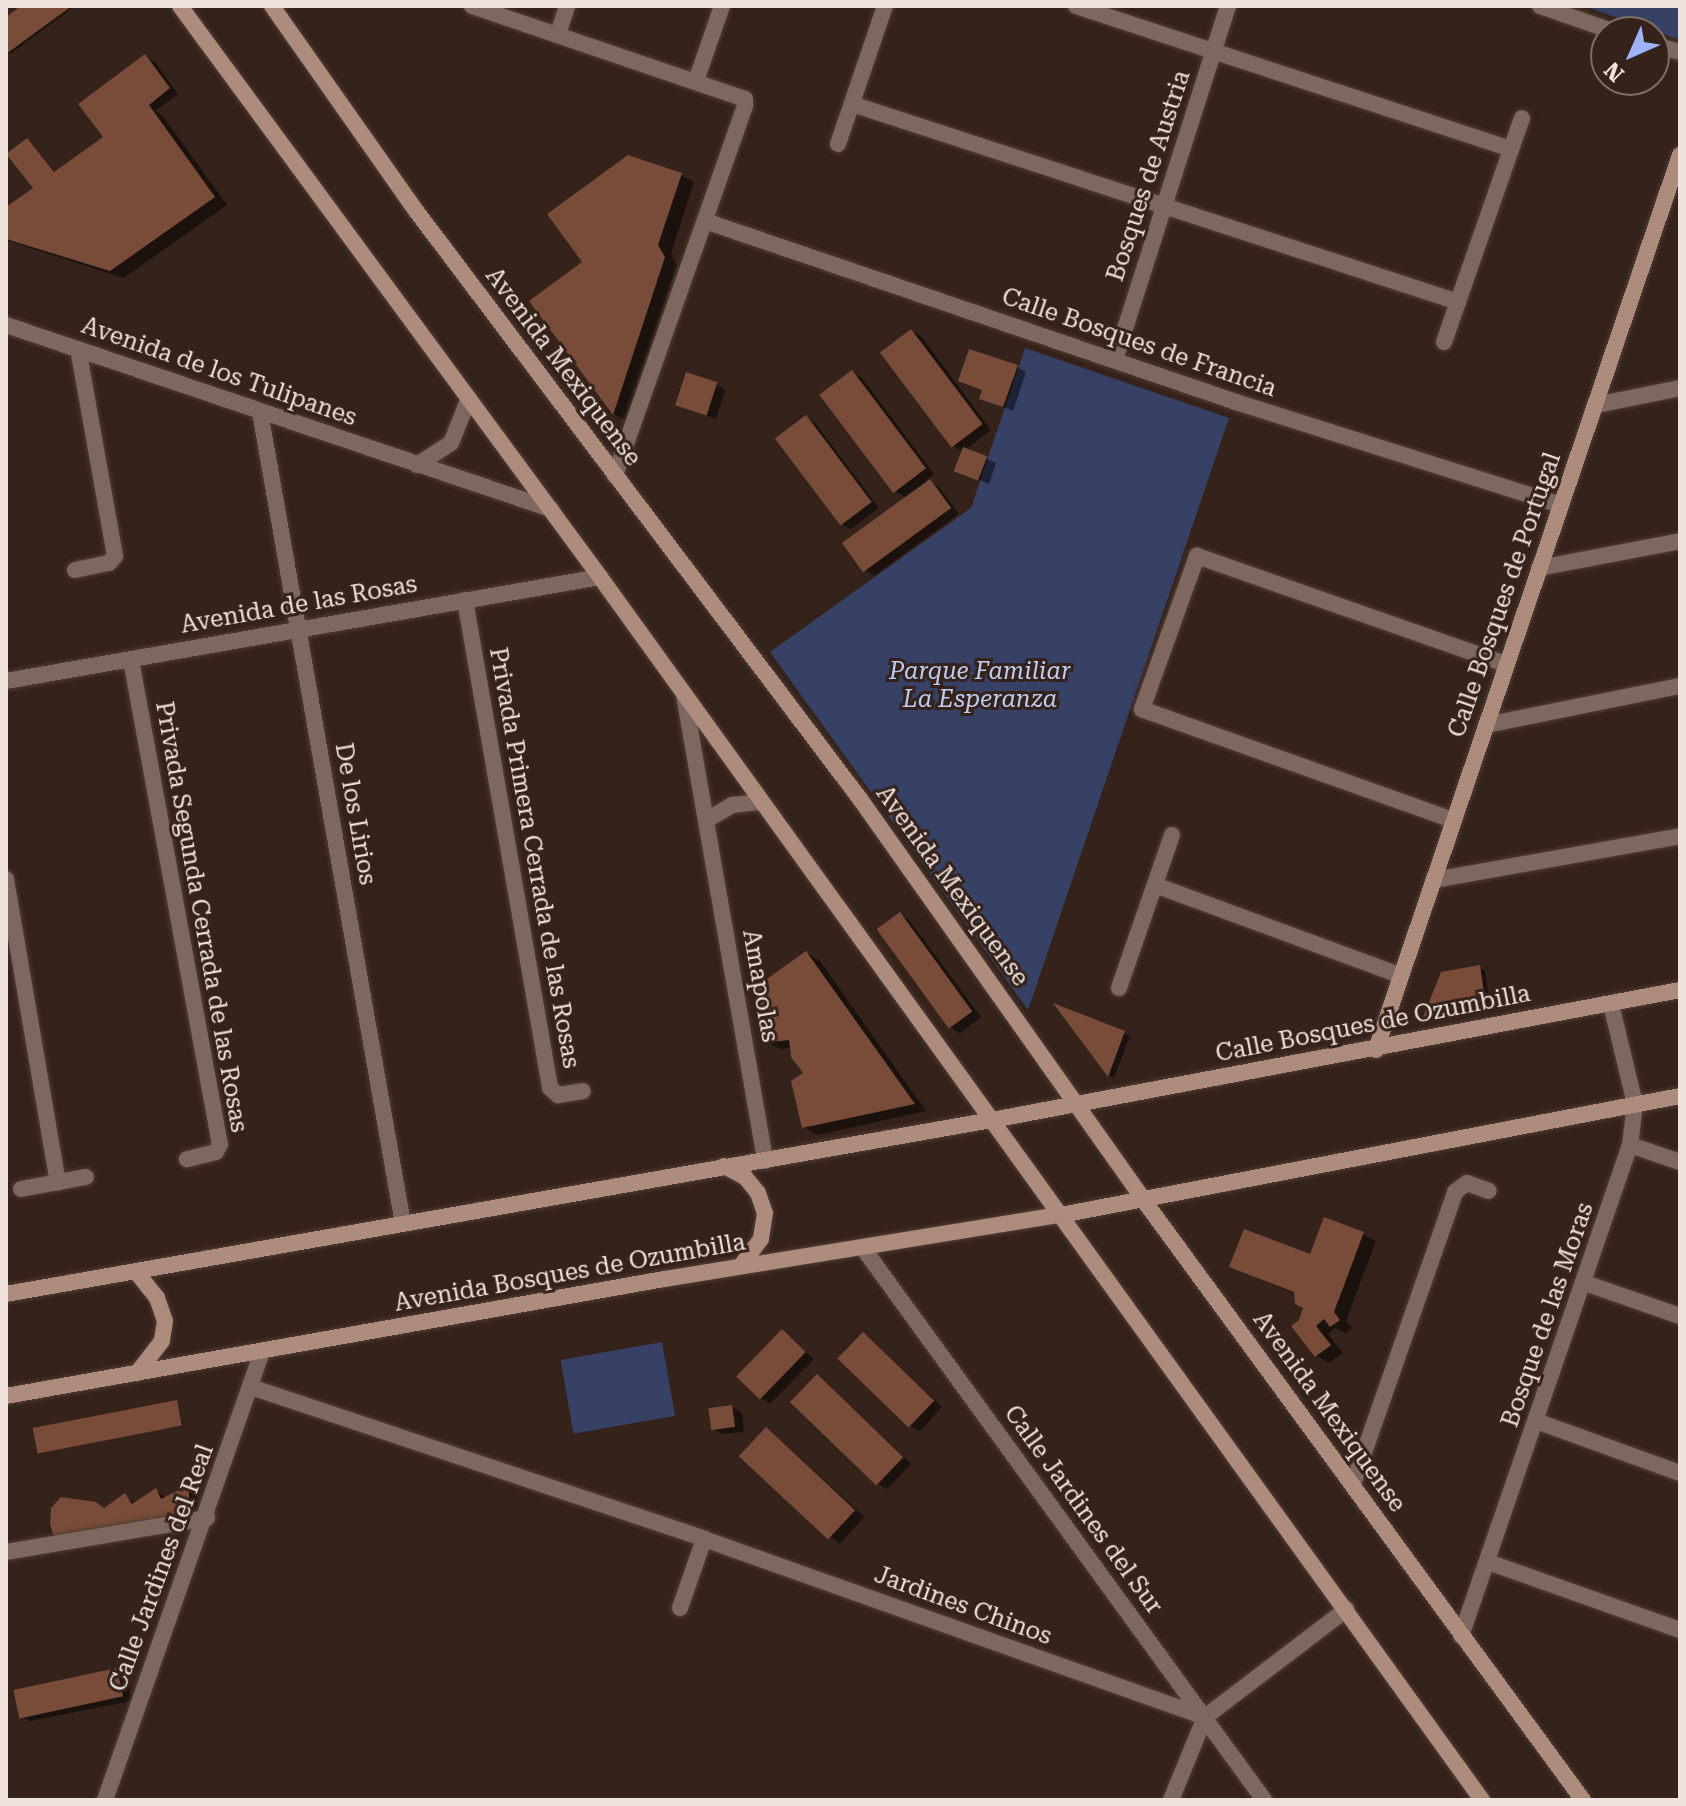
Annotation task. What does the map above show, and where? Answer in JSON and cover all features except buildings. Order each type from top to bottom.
[{"type":"main road","points":[[180,6],[551,509],[1482,1800]]},
{"type":"main road","name":"Avenida Mexiquense","points":[[272,6],[417,212],[860,799],[1142,1198],[1583,1800]]},
{"type":"main road","name":"Calle Bosques de Portugal","points":[[1376,1050],[1680,155]]},
{"type":"main road","name":"Calle Bosques de Ozumbilla","points":[[1074,1103],[1376,1050],[1680,990]]},
{"type":"main road","points":[[1142,1198],[1680,1096]]},
{"type":"main road","points":[[6,1294],[765,1161],[1074,1103]]},
{"type":"main road","points":[[724,1166],[745,1177],[758,1193],[765,1213],[761,1239],[741,1266]]},
{"type":"main road","name":"Avenida Bosques de Ozumbilla","points":[[6,1396],[741,1266],[1061,1215],[1142,1198]]},
{"type":"main road","points":[[137,1273],[157,1298],[165,1321],[162,1341],[137,1373]]},
{"type":"street","points":[[472,6],[745,99],[615,476]]},
{"type":"street","points":[[558,34],[567,6]]},
{"type":"street","points":[[696,81],[722,6]]},
{"type":"street","points":[[838,144],[885,6]]},
{"type":"street","points":[[1076,6],[1510,149]]},
{"type":"street","name":"Bosques de Austria","points":[[1115,360],[1228,6]]},
{"type":"street","points":[[1540,6],[1590,23]]},
{"type":"street","points":[[852,104],[1165,209],[1458,302]]},
{"type":"street","points":[[1444,342],[1522,118]]},
{"type":"street","name":"Calle Bosques de Francia","points":[[705,221],[1115,360],[1560,505]]},
{"type":"street","name":"Avenida de los Tulipanes","points":[[6,325],[551,509]]},
{"type":"street","points":[[75,570],[109,563],[115,556],[78,349]]},
{"type":"street","points":[[1596,405],[1680,388]]},
{"type":"street","points":[[417,465],[451,443],[469,398]]},
{"type":"street","name":"De los Lirios","points":[[260,412],[403,1224]]},
{"type":"street","points":[[1539,568],[1680,541]]},
{"type":"street","points":[[1453,820],[1142,709],[1197,556],[1506,664]]},
{"type":"street","name":"Avenida de las Rosas","points":[[6,681],[600,577]]},
{"type":"street","name":"Privada Primera Cerrada de las Rosas","points":[[465,600],[550,1088],[558,1095],[583,1091]]},
{"type":"street","name":"Privada Segunda Cerrada de las Rosas","points":[[131,660],[220,1144],[216,1152],[187,1159]]},
{"type":"street","points":[[1486,725],[1680,686]]},
{"type":"street","name":"Amapolas","points":[[684,695],[765,1161]]},
{"type":"street","points":[[707,820],[732,805],[762,802]]},
{"type":"street","points":[[1119,988],[1172,835]]},
{"type":"street","points":[[1434,880],[1680,836]]},
{"type":"street","points":[[6,879],[58,1183]]},
{"type":"street","points":[[1155,885],[1400,975]]},
{"type":"street","name":"Bosque de las Moras","points":[[1461,1636],[1630,1145],[1635,1104],[1611,1004]]},
{"type":"street","points":[[1630,1145],[1680,1162]]},
{"type":"street","points":[[21,1189],[86,1177]]},
{"type":"street","points":[[1353,1484],[1455,1192],[1467,1183],[1489,1191]]},
{"type":"street","name":"Calle Jardines del Sur","points":[[863,1248],[1264,1800]]},
{"type":"street","points":[[1585,1283],[1680,1316]]},
{"type":"street","name":"Calle Jardines del Real","points":[[105,1800],[207,1518],[262,1352]]},
{"type":"street","name":"Jardines Chinos","points":[[251,1387],[704,1539],[1205,1717]]},
{"type":"street","points":[[1536,1421],[1680,1473]]},
{"type":"street","points":[[6,1552],[207,1518]]},
{"type":"street","points":[[680,1608],[704,1539]]},
{"type":"street","points":[[1488,1562],[1680,1630]]},
{"type":"street","points":[[1171,1800],[1205,1717],[1347,1609]]},
{"type":"green space","points":[[1584,6],[1680,6],[1680,40],[1670,36],[1670,16],[1612,16]]},
{"type":"green space","name":"Parque Familiar La Esperanza","points":[[1025,348],[1229,418],[1028,1010],[770,652],[971,508]]},
{"type":"green space","points":[[662,1342],[675,1416],[574,1434],[561,1360]]}]
